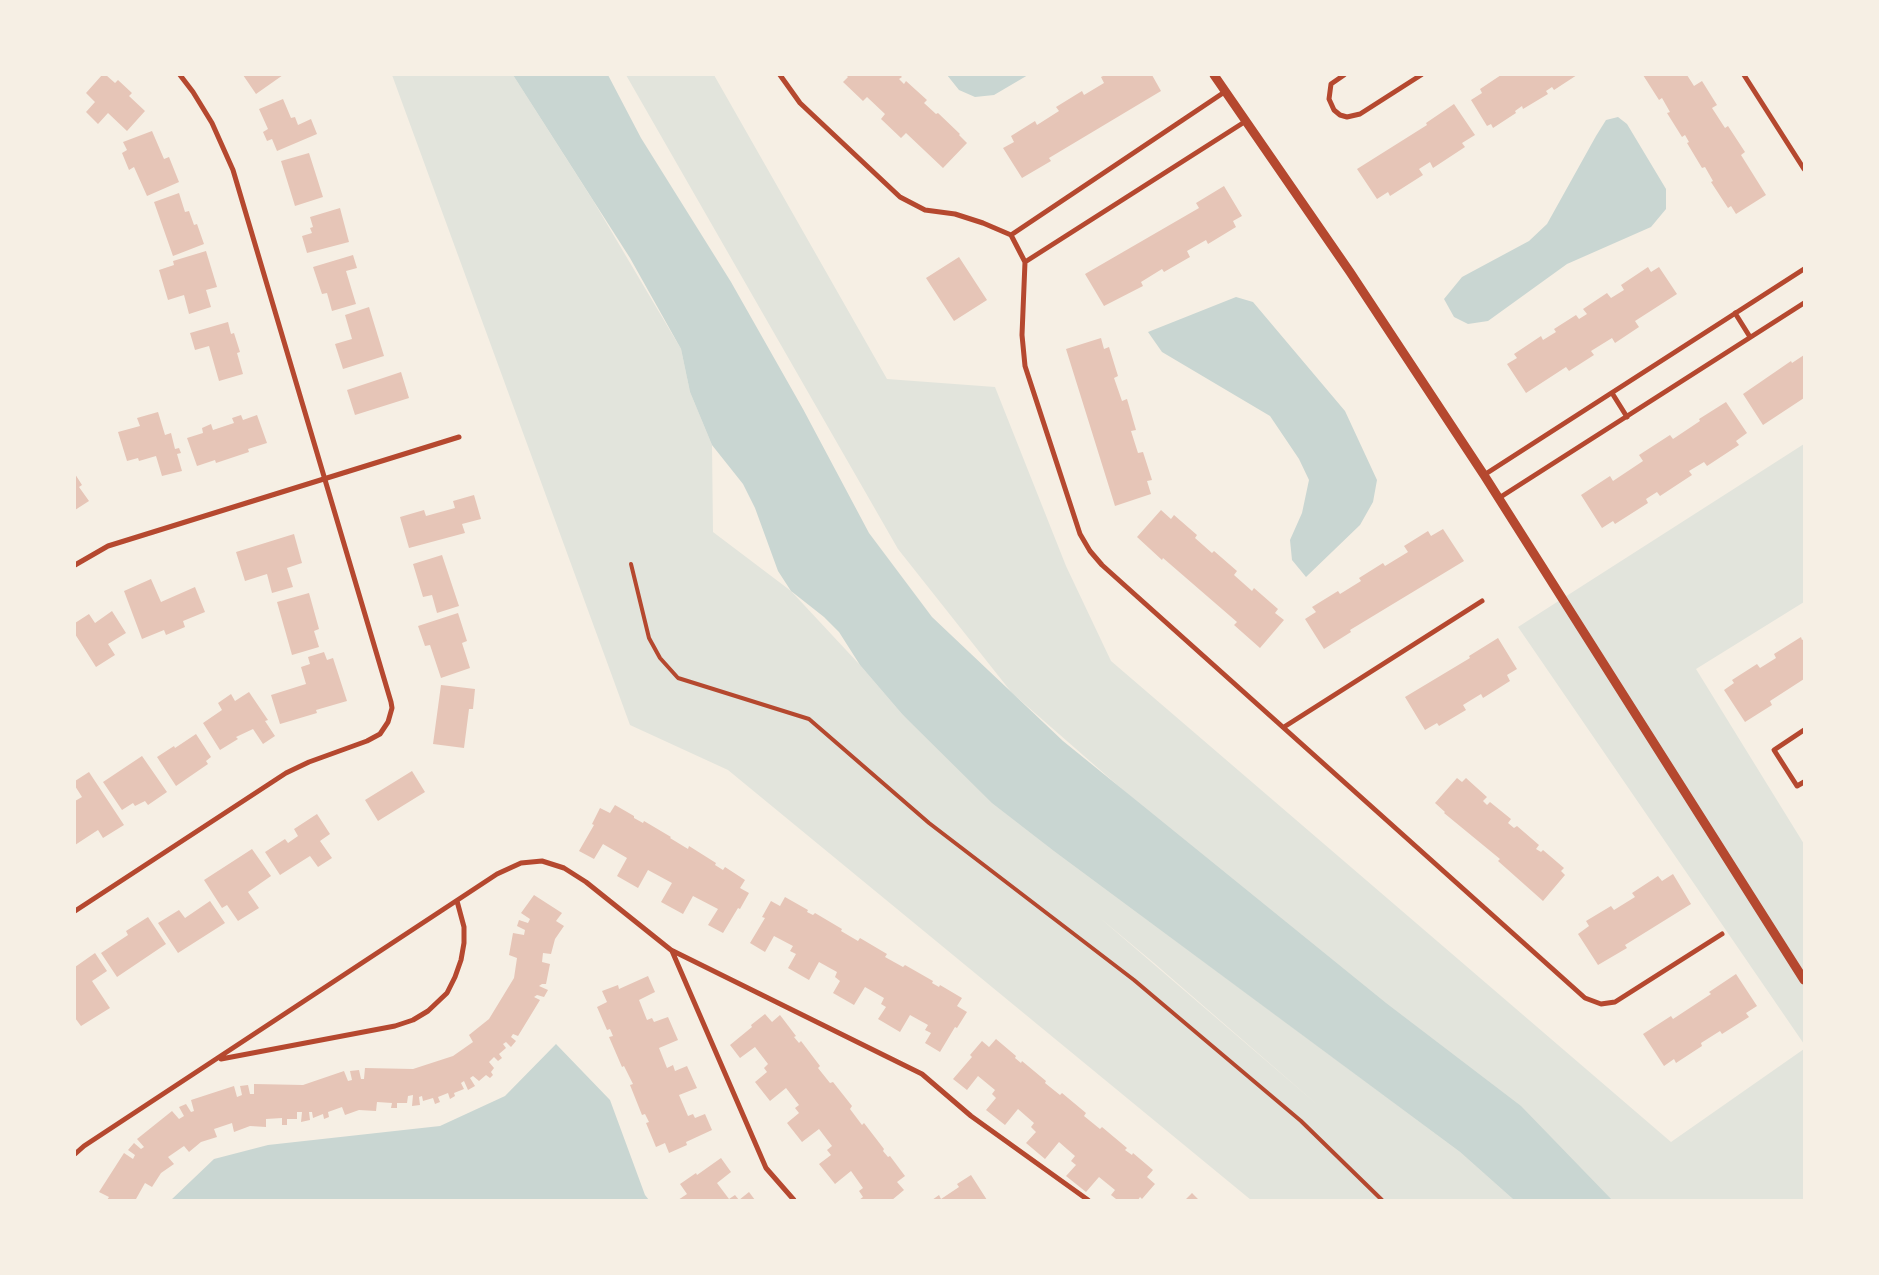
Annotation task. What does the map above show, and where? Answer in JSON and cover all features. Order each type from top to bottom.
[{"type":"street","points":[[75,911],[286,773],[309,762],[367,742],[380,734],[391,715],[391,702],[230,162],[208,115],[180,75]]},
{"type":"street","points":[[780,75],[800,102],[900,197],[925,210],[964,217],[983,223],[1011,236],[1025,262],[1022,335],[1025,366],[1075,522],[1093,556],[1102,565],[1585,998],[1601,1004],[1615,1002],[1722,934]]},
{"type":"street","points":[[1214,75],[1350,272],[1484,474],[1804,980]]},
{"type":"street","points":[[1344,75],[1335,80],[1330,89],[1329,99],[1334,110],[1343,116],[1353,117],[1421,75]]},
{"type":"street","points":[[1744,75],[1804,169]]},
{"type":"street","points":[[1011,236],[1226,91]]},
{"type":"street","points":[[1025,262],[1246,121]]},
{"type":"street","points":[[1484,474],[1804,270]]},
{"type":"street","points":[[1499,498],[1804,303]]},
{"type":"street","points":[[1735,314],[1750,337]]},
{"type":"street","points":[[1612,393],[1626,417]]},
{"type":"street","points":[[75,565],[108,546],[325,477],[459,437]]},
{"type":"street","points":[[1284,727],[1482,600]]},
{"type":"street","points":[[1804,730],[1774,750],[1798,786],[1804,782]]},
{"type":"street","points":[[75,1154],[84,1146],[509,867],[521,863],[542,861],[564,868],[586,882],[671,950],[922,1074],[971,1116],[1088,1200]]},
{"type":"street","points":[[218,1059],[395,1026],[413,1020],[428,1011],[447,993],[461,960],[464,926],[457,901]]},
{"type":"street","points":[[671,950],[766,1168],[794,1200]]},
{"type":"street","points":[[1076,1200],[1083,1196]]},
{"type":"lane","points":[[631,564],[649,638],[660,658],[678,678],[809,719],[928,823],[1142,986],[1301,1121],[1382,1200]]},
{"type":"shaded area","points":[[392,75],[513,75],[594,202],[681,349],[690,392],[712,445],[713,532],[791,591],[860,665],[902,714],[1143,916],[1460,1152],[1514,1200],[1251,1200],[728,770],[630,725]],"holes":[[[1100,918],[1154,963],[1320,1107]]]},
{"type":"shaded area","points":[[513,75],[608,75],[641,138],[731,282],[803,409],[869,533],[932,617],[1063,741],[1386,1003],[1521,1106],[1612,1200],[1514,1200],[1460,1152],[992,803],[902,714],[860,665],[839,632],[824,617],[791,591],[778,571],[755,508],[743,484],[712,445],[690,392],[681,349],[630,258]]},
{"type":"shaded area","points":[[626,75],[714,75],[887,379],[995,387],[1066,566],[1111,661],[1671,1142],[1804,1049],[1804,1200],[1592,1200],[1012,693],[898,549]]},
{"type":"shaded area","points":[[947,75],[1028,75],[994,95],[975,97],[959,90]]},
{"type":"shaded area","points":[[1618,117],[1627,124],[1666,189],[1666,209],[1651,227],[1567,264],[1488,321],[1468,324],[1454,317],[1444,299],[1462,277],[1529,241],[1547,224],[1606,120]]},
{"type":"shaded area","points":[[1236,297],[1253,302],[1345,411],[1377,480],[1373,502],[1360,525],[1306,577],[1292,560],[1290,540],[1302,513],[1309,480],[1299,459],[1270,416],[1162,352],[1148,332]]},
{"type":"shaded area","points":[[1804,444],[1804,602],[1696,669],[1804,844],[1804,1044],[1518,627]]},
{"type":"shaded area","points":[[556,1044],[610,1100],[645,1195],[649,1200],[171,1200],[214,1159],[268,1145],[440,1126],[505,1096]]},
{"type":"building","points":[[102,75],[106,75],[115,83],[118,80],[132,93],[129,96],[145,111],[127,131],[108,113],[98,124],[86,112],[95,102],[86,93]]},
{"type":"building","points":[[243,75],[283,75],[256,94]]},
{"type":"building","points":[[846,75],[900,75],[902,77],[899,79],[904,84],[906,81],[927,100],[924,103],[936,114],[938,113],[967,143],[943,168],[906,133],[901,138],[881,119],[885,114],[867,97],[863,101],[843,82],[848,77]]},
{"type":"building","points":[[1105,75],[1152,75],[1161,91],[1049,158],[1051,161],[1022,178],[1003,148],[1014,142],[1011,136],[1035,121],[1037,125],[1059,111],[1056,107],[1082,91],[1084,95],[1104,83],[1101,77]]},
{"type":"building","points":[[1501,75],[1577,75],[1554,90],[1552,87],[1546,91],[1548,94],[1523,109],[1522,106],[1515,111],[1516,113],[1493,128],[1491,124],[1487,126],[1471,100],[1482,93],[1480,89]]},
{"type":"building","points":[[1643,75],[1687,75],[1694,86],[1702,81],[1717,105],[1712,108],[1725,128],[1728,126],[1745,152],[1741,155],[1766,195],[1736,214],[1731,206],[1728,208],[1711,182],[1713,181],[1705,167],[1702,168],[1687,143],[1689,142],[1685,135],[1682,137],[1667,113],[1670,112],[1662,98],[1659,100]]},
{"type":"building","points":[[283,99],[291,118],[295,117],[298,125],[311,119],[317,134],[277,151],[272,139],[267,141],[263,132],[268,129],[259,109]]},
{"type":"building","points":[[1454,104],[1475,135],[1462,143],[1465,147],[1433,168],[1430,162],[1419,169],[1423,175],[1390,196],[1388,192],[1377,199],[1357,169],[1427,125],[1426,123]]},
{"type":"building","points":[[152,131],[164,159],[169,157],[179,182],[147,196],[134,167],[129,170],[122,153],[127,150],[123,142]]},
{"type":"building","points":[[309,153],[323,197],[295,206],[281,161]]},
{"type":"building","points":[[1224,186],[1242,216],[1233,221],[1236,227],[1208,244],[1206,240],[1187,251],[1190,257],[1164,272],[1162,269],[1141,282],[1143,286],[1104,306],[1085,274],[1199,208],[1196,203]]},
{"type":"building","points":[[179,193],[185,212],[189,211],[194,225],[197,224],[204,244],[173,256],[154,202]]},
{"type":"building","points":[[340,208],[349,242],[307,253],[302,236],[312,233],[310,228],[313,227],[310,217]]},
{"type":"building","points":[[206,251],[217,287],[206,290],[211,307],[189,314],[184,295],[168,300],[159,270],[174,265],[173,261]]},
{"type":"building","points":[[353,255],[357,268],[346,271],[356,304],[332,311],[327,293],[322,294],[313,267]]},
{"type":"building","points":[[959,257],[987,300],[954,321],[926,278]]},
{"type":"building","points":[[1648,267],[1651,272],[1659,267],[1677,294],[1635,321],[1639,327],[1615,343],[1612,338],[1591,351],[1594,355],[1569,371],[1566,367],[1526,393],[1507,364],[1517,358],[1514,354],[1541,336],[1543,340],[1556,332],[1554,329],[1576,315],[1579,319],[1587,314],[1583,309],[1607,293],[1611,298],[1624,290],[1621,285]]},
{"type":"building","points":[[369,307],[384,356],[343,369],[335,344],[352,339],[345,315]]},
{"type":"building","points":[[228,322],[231,334],[234,333],[240,352],[237,353],[243,374],[219,381],[209,346],[195,350],[190,333]]},
{"type":"building","points":[[1101,338],[1104,349],[1109,347],[1118,376],[1114,378],[1122,401],[1127,399],[1136,430],[1131,431],[1138,453],[1143,452],[1152,480],[1147,481],[1151,494],[1115,506],[1066,349]]},
{"type":"building","points":[[1804,355],[1804,398],[1763,425],[1743,394],[1791,361],[1792,363]]},
{"type":"building","points":[[401,372],[409,398],[355,415],[347,390]]},
{"type":"building","points":[[1726,402],[1747,433],[1736,441],[1739,445],[1707,466],[1704,462],[1689,471],[1692,475],[1660,496],[1657,492],[1646,499],[1648,503],[1615,524],[1613,521],[1602,528],[1581,495],[1610,476],[1613,481],[1643,461],[1639,455],[1670,435],[1673,439],[1700,421],[1699,419]]},
{"type":"building","points":[[158,412],[165,435],[171,433],[175,449],[179,448],[181,453],[177,454],[182,471],[162,476],[156,456],[139,461],[138,458],[127,461],[118,432],[140,426],[137,418]]},
{"type":"building","points":[[241,415],[243,420],[257,415],[267,443],[248,449],[249,452],[216,463],[215,460],[197,466],[187,438],[203,433],[202,428],[211,424],[213,430],[234,423],[232,418]]},
{"type":"building","points":[[75,474],[82,485],[79,487],[89,501],[75,510]]},
{"type":"building","points":[[474,495],[481,519],[462,524],[465,533],[409,548],[400,517],[424,510],[426,516],[455,508],[453,501]]},
{"type":"building","points":[[1161,510],[1171,519],[1174,515],[1197,535],[1195,538],[1212,553],[1214,551],[1237,571],[1234,575],[1252,591],[1254,588],[1278,609],[1275,613],[1284,620],[1260,648],[1234,625],[1237,622],[1137,537]]},
{"type":"building","points":[[1443,529],[1464,561],[1350,630],[1351,632],[1324,649],[1305,619],[1316,612],[1312,607],[1338,591],[1340,594],[1361,581],[1359,578],[1383,563],[1385,566],[1408,552],[1404,546],[1428,531],[1431,536]]},
{"type":"building","points":[[294,534],[302,563],[287,568],[293,587],[272,593],[267,574],[245,581],[236,552]]},
{"type":"building","points":[[442,555],[459,606],[437,613],[432,595],[423,597],[413,564]]},
{"type":"building","points":[[151,579],[161,602],[195,587],[205,612],[183,621],[185,627],[166,635],[164,630],[142,639],[124,591]]},
{"type":"building","points":[[309,593],[319,629],[314,631],[319,647],[292,655],[277,602]]},
{"type":"building","points":[[112,611],[126,633],[108,644],[115,655],[96,667],[75,634],[75,623],[89,614],[95,623]]},
{"type":"building","points":[[458,613],[467,641],[462,643],[470,668],[441,678],[430,645],[425,646],[418,626]]},
{"type":"building","points":[[1801,637],[1802,640],[1804,639],[1804,679],[1770,701],[1772,705],[1745,722],[1724,690],[1734,683],[1732,680],[1757,664],[1760,668],[1776,658],[1774,654]]},
{"type":"building","points":[[1498,638],[1517,669],[1507,675],[1510,681],[1483,698],[1481,694],[1463,705],[1466,710],[1439,726],[1437,723],[1425,730],[1405,697],[1470,658],[1469,656]]},
{"type":"building","points":[[324,652],[327,660],[333,658],[347,701],[316,710],[317,713],[280,724],[271,695],[306,684],[301,667],[310,664],[308,657]]},
{"type":"building","points":[[441,685],[475,689],[473,709],[469,709],[464,748],[433,744]]},
{"type":"building","points":[[249,692],[268,720],[265,721],[275,736],[263,744],[253,729],[236,737],[238,739],[220,750],[203,723],[222,710],[218,703],[231,694],[235,701]]},
{"type":"building","points":[[196,734],[211,757],[206,761],[208,764],[176,786],[157,757]]},
{"type":"building","points":[[142,756],[167,792],[148,805],[145,801],[135,806],[133,803],[122,810],[103,782]]},
{"type":"building","points":[[412,771],[425,792],[378,821],[365,800]]},
{"type":"building","points":[[89,772],[124,825],[103,838],[98,830],[75,845],[75,801],[82,797],[75,786],[75,781]]},
{"type":"building","points":[[1457,778],[1462,782],[1466,778],[1487,797],[1483,801],[1487,805],[1490,802],[1511,819],[1508,823],[1514,828],[1517,826],[1539,845],[1536,849],[1541,852],[1543,850],[1564,868],[1561,871],[1565,875],[1543,901],[1498,861],[1500,859],[1444,813],[1435,803]]},
{"type":"building","points":[[615,805],[634,816],[634,818],[643,823],[644,821],[671,837],[688,849],[689,846],[716,863],[715,865],[723,870],[725,867],[745,880],[740,888],[749,893],[723,933],[708,925],[718,909],[693,896],[683,914],[661,902],[672,883],[648,870],[638,888],[617,876],[627,858],[603,844],[594,859],[579,851],[594,825],[592,824],[600,808],[610,813]]},
{"type":"building","points":[[317,814],[330,834],[320,841],[332,858],[318,867],[310,856],[280,875],[265,852],[285,839],[288,843],[298,836],[294,829]]},
{"type":"building","points":[[252,849],[271,876],[248,892],[259,908],[238,921],[227,905],[222,908],[204,880]]},
{"type":"building","points":[[1673,874],[1691,904],[1625,945],[1627,948],[1598,965],[1578,934],[1589,926],[1586,921],[1611,906],[1614,910],[1635,897],[1632,893],[1658,876],[1662,881]]},
{"type":"building","points":[[534,895],[562,913],[556,921],[564,926],[555,939],[551,954],[543,953],[542,962],[550,964],[546,984],[539,986],[548,990],[544,997],[537,995],[534,997],[540,1000],[518,1036],[513,1034],[511,1037],[516,1041],[511,1047],[506,1042],[503,1044],[506,1048],[499,1054],[502,1058],[498,1061],[494,1057],[489,1062],[494,1068],[491,1072],[493,1075],[490,1078],[486,1075],[479,1081],[473,1076],[470,1078],[475,1086],[468,1090],[464,1081],[461,1083],[464,1089],[454,1093],[455,1096],[450,1099],[448,1093],[438,1097],[440,1102],[435,1104],[433,1098],[423,1101],[422,1096],[419,1097],[420,1105],[412,1106],[413,1095],[408,1096],[407,1103],[397,1103],[397,1108],[391,1108],[392,1103],[377,1102],[376,1111],[359,1110],[345,1115],[342,1107],[328,1112],[329,1117],[324,1119],[323,1114],[313,1118],[312,1112],[309,1112],[310,1120],[301,1122],[302,1112],[297,1112],[297,1119],[287,1119],[287,1125],[282,1125],[282,1118],[266,1119],[266,1127],[250,1126],[234,1132],[232,1123],[214,1129],[217,1137],[201,1142],[189,1152],[184,1146],[168,1157],[174,1164],[161,1173],[152,1187],[145,1183],[136,1199],[138,1200],[107,1200],[109,1197],[99,1192],[124,1153],[133,1159],[135,1155],[128,1150],[134,1143],[141,1149],[144,1147],[137,1139],[172,1111],[179,1119],[184,1116],[179,1107],[186,1104],[191,1112],[194,1111],[191,1100],[234,1086],[237,1097],[242,1095],[240,1086],[248,1085],[250,1094],[254,1094],[254,1084],[303,1085],[344,1071],[348,1081],[352,1080],[350,1071],[359,1070],[361,1079],[364,1079],[365,1068],[413,1069],[453,1056],[473,1042],[469,1035],[489,1019],[514,978],[517,958],[509,955],[513,933],[524,935],[525,930],[517,926],[519,920],[528,923],[530,919],[521,913]]},
{"type":"building","points":[[785,897],[808,910],[807,912],[813,915],[815,913],[842,929],[841,931],[858,941],[860,938],[887,954],[885,957],[903,967],[905,965],[933,981],[932,983],[939,987],[940,985],[962,998],[957,1006],[967,1012],[957,1028],[955,1027],[940,1052],[925,1043],[931,1033],[925,1030],[928,1025],[910,1015],[900,1032],[878,1019],[886,1007],[881,1004],[884,998],[865,987],[854,1005],[833,993],[840,981],[835,977],[837,972],[819,962],[809,980],[788,968],[796,954],[790,951],[793,946],[774,936],[765,952],[750,943],[765,918],[762,917],[771,901],[780,906]]},
{"type":"building","points":[[210,901],[225,923],[178,953],[158,923],[179,910],[185,918]]},
{"type":"building","points":[[148,917],[166,944],[117,977],[101,953],[128,935],[126,931]]},
{"type":"building","points":[[95,953],[107,971],[92,981],[110,1008],[81,1026],[75,1018],[75,967]]},
{"type":"building","points":[[1736,974],[1757,1006],[1746,1013],[1749,1017],[1722,1034],[1720,1031],[1701,1043],[1702,1046],[1676,1063],[1674,1059],[1664,1066],[1643,1034],[1671,1016],[1673,1019],[1711,994],[1709,992]]},
{"type":"building","points":[[648,976],[655,992],[639,1000],[647,1020],[652,1018],[654,1022],[668,1017],[678,1040],[659,1048],[667,1068],[673,1065],[675,1071],[687,1066],[697,1088],[679,1095],[688,1116],[693,1114],[695,1118],[705,1114],[712,1130],[686,1142],[687,1145],[669,1153],[665,1143],[656,1147],[646,1123],[649,1122],[645,1114],[642,1115],[630,1085],[633,1084],[624,1066],[622,1067],[609,1037],[613,1036],[610,1029],[607,1030],[597,1007],[607,1002],[602,991],[618,985],[619,989]]},
{"type":"building","points":[[765,1014],[772,1022],[780,1015],[796,1036],[794,1037],[799,1043],[801,1041],[820,1066],[818,1068],[830,1083],[833,1082],[852,1106],[850,1109],[862,1125],[864,1123],[884,1149],[883,1151],[888,1157],[890,1156],[905,1176],[897,1182],[904,1190],[892,1200],[859,1200],[863,1197],[859,1191],[863,1188],[851,1171],[835,1184],[819,1164],[831,1155],[827,1150],[832,1146],[819,1129],[802,1142],[787,1123],[799,1113],[795,1108],[799,1105],[786,1088],[770,1101],[755,1082],[767,1072],[764,1068],[768,1064],[755,1047],[740,1058],[730,1045]]},
{"type":"building","points":[[996,1039],[1016,1056],[1015,1058],[1021,1063],[1022,1061],[1046,1081],[1045,1083],[1060,1095],[1062,1093],[1086,1113],[1084,1116],[1100,1129],[1102,1127],[1127,1148],[1125,1150],[1132,1155],[1133,1153],[1153,1170],[1147,1177],[1155,1184],[1142,1199],[1140,1197],[1138,1200],[1115,1200],[1111,1195],[1115,1190],[1099,1177],[1086,1192],[1066,1176],[1076,1165],[1071,1161],[1075,1156],[1059,1142],[1045,1159],[1026,1143],[1036,1132],[1031,1127],[1034,1123],[1018,1109],[1005,1125],[986,1110],[996,1098],[992,1094],[995,1090],[978,1076],[967,1090],[953,1079],[972,1057],[970,1055],[982,1041],[989,1047]]},
{"type":"building","points":[[721,1158],[731,1172],[717,1183],[729,1199],[735,1195],[739,1200],[678,1200],[687,1194],[680,1184],[696,1173],[697,1175]]},
{"type":"building","points":[[971,1175],[987,1200],[932,1200],[939,1195],[941,1199],[959,1187],[957,1184]]},
{"type":"building","points":[[749,1192],[755,1200],[739,1200]]},
{"type":"building","points":[[1192,1193],[1199,1200],[1185,1200]]}]
